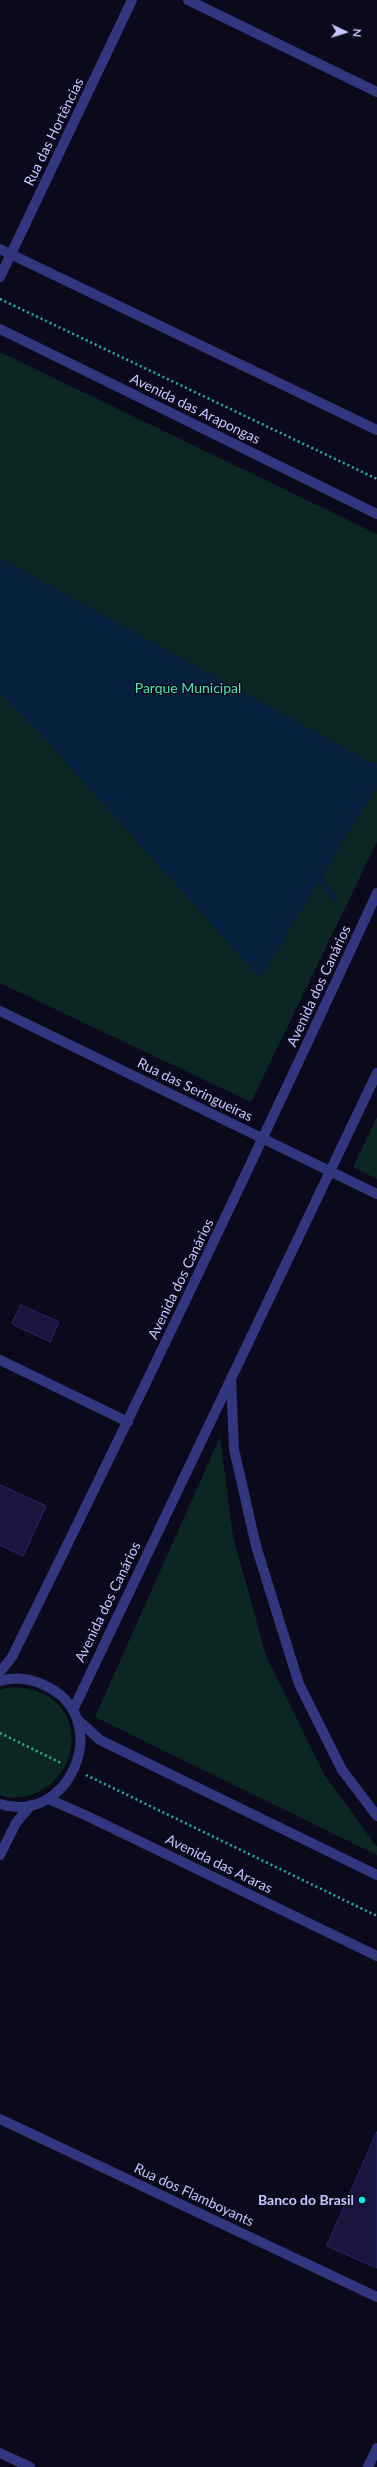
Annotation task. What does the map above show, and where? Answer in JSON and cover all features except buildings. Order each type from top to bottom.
[{"type":"street","name":"Rua das Hortências","points":[[0,277],[132,0]]},
{"type":"street","points":[[188,0],[377,92]]},
{"type":"street","points":[[0,249],[377,430]]},
{"type":"street","name":"Avenida das Arapongas","points":[[0,329],[377,514]]},
{"type":"street","name":"Avenida dos Canários","points":[[0,1672],[12,1657],[128,1422],[263,1139],[377,893]]},
{"type":"street","name":"Rua das Seringueiras","points":[[0,1011],[330,1173],[377,1194]]},
{"type":"street","name":"Avenida dos Canários","points":[[75,1715],[231,1379],[377,1073]]},
{"type":"street","points":[[0,1360],[128,1422]]},
{"type":"street","points":[[231,1379],[234,1449],[256,1546],[299,1684],[342,1770],[377,1816]]},
{"type":"street","points":[[0,1681],[14,1678],[37,1681],[58,1692],[75,1715],[100,1740],[377,1875]]},
{"type":"street","points":[[0,1804],[8,1806],[31,1805],[48,1799],[65,1784],[74,1769],[81,1742],[75,1715]]},
{"type":"street","name":"Avenida das Araras","points":[[48,1799],[83,1814],[377,1956]]},
{"type":"street","points":[[0,1855],[16,1823],[31,1805]]},
{"type":"street","name":"Rua dos Flamboyants","points":[[0,2119],[377,2297]]},
{"type":"street","points":[[368,2467],[377,2448]]},
{"type":"street","points":[[0,2453],[30,2467]]},
{"type":"path","points":[[0,299],[377,479]]},
{"type":"path","points":[[0,1733],[377,1916]]},
{"type":"green space","name":"Parque Municipal","points":[[0,352],[377,534],[377,842],[251,1102],[0,983]]},
{"type":"green space","points":[[377,1117],[377,1179],[353,1167]]},
{"type":"green space","points":[[220,1437],[233,1536],[266,1656],[324,1774],[377,1847],[377,1855],[95,1717]]},
{"type":"green space","points":[[11,1687],[29,1689],[46,1695],[59,1706],[68,1719],[71,1734],[71,1750],[66,1764],[57,1778],[45,1788],[30,1795],[15,1798],[0,1795],[0,1690]]},
{"type":"water","points":[[0,558],[377,766],[377,786],[260,978],[44,738],[0,694]]},
{"type":"waterway","points":[[317,874],[336,901]]},
{"type":"place","name":"Banco do Brasil","points":[[362,2200]]}]
